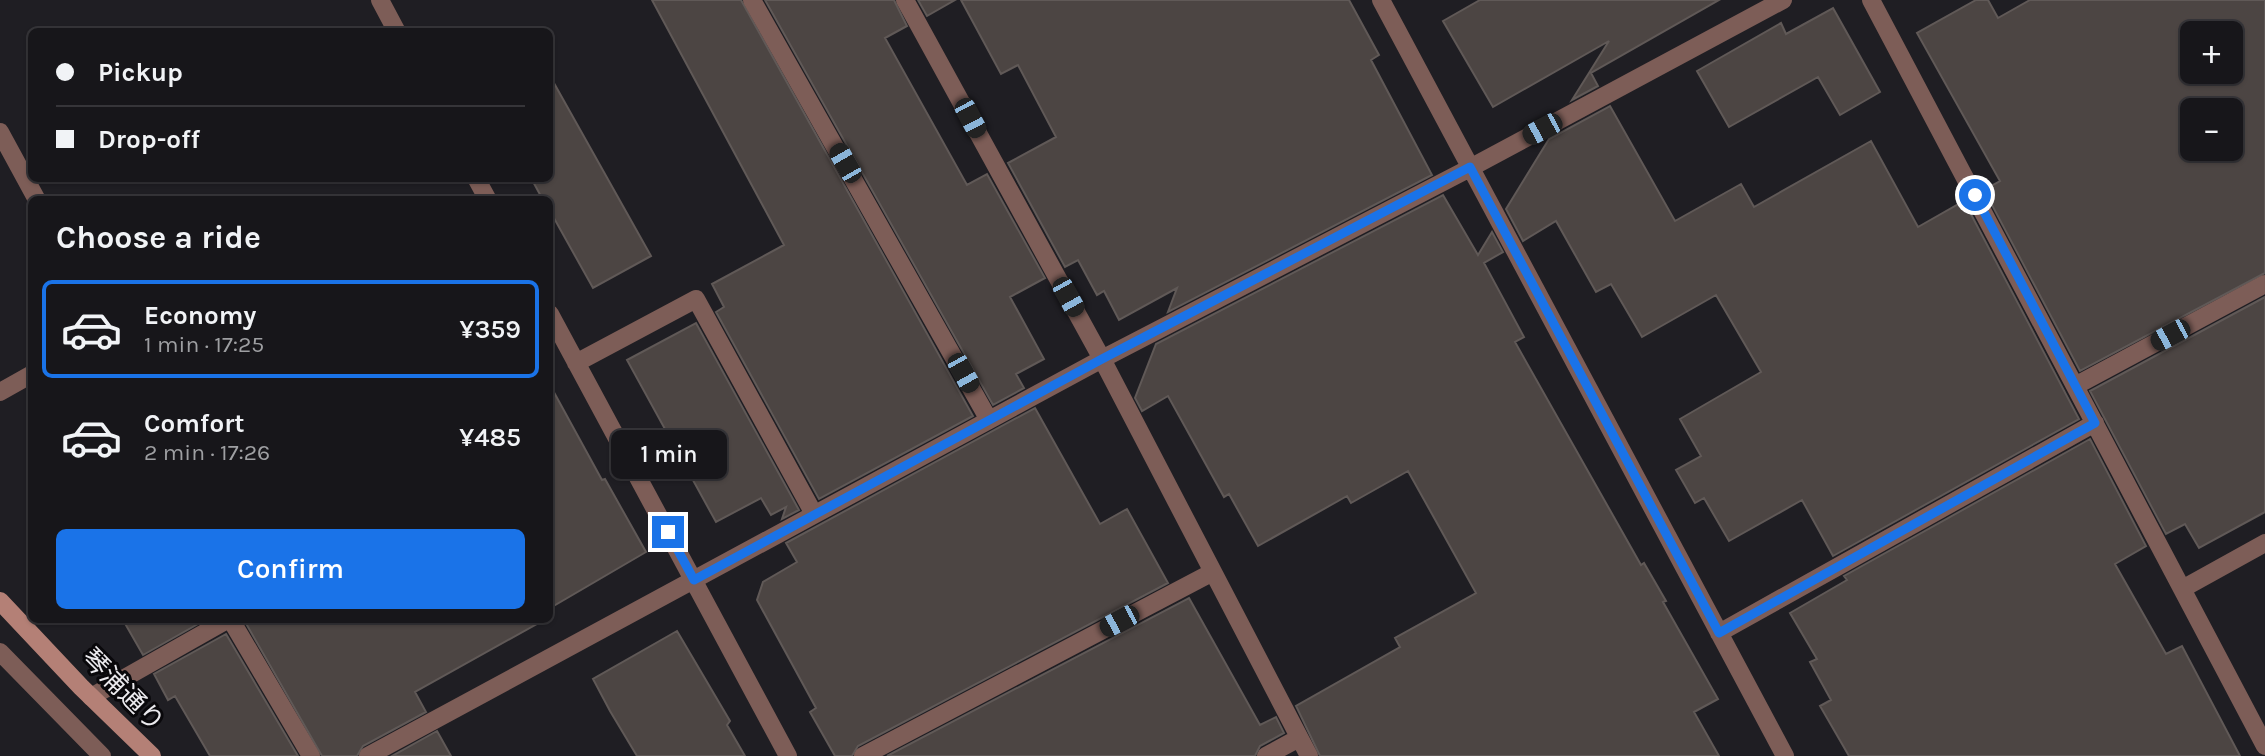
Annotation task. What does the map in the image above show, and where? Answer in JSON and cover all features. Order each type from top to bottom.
[{"type":"street","points":[[380,0],[395,28]]},
{"type":"street","points":[[752,0],[989,420]]},
{"type":"street","points":[[905,0],[1102,359],[1309,756]]},
{"type":"street","points":[[1381,0],[1785,756]]},
{"type":"street","points":[[368,756],[1102,359],[1783,0]]},
{"type":"street","points":[[1871,0],[2265,746]]},
{"type":"street","points":[[0,132],[35,196]]},
{"type":"street","points":[[2076,386],[2265,284]]},
{"type":"street","points":[[576,363],[696,299],[814,514]]},
{"type":"street","points":[[553,320],[694,580],[781,753]]},
{"type":"street","points":[[0,392],[28,376]]},
{"type":"street","points":[[1719,633],[2095,423]]},
{"type":"street","points":[[2182,589],[2265,543]]},
{"type":"street","points":[[863,756],[1213,572]]},
{"type":"street","name":"琴浦通り","points":[[0,601],[152,756]]},
{"type":"street","points":[[91,696],[224,623]]},
{"type":"street","points":[[231,623],[311,756]]},
{"type":"street","points":[[0,652],[102,756]]},
{"type":"street","points":[[1266,756],[1299,738]]},
{"type":"building","points":[[652,0],[741,0],[973,416],[819,499],[716,312],[724,307],[712,284],[784,245]]},
{"type":"building","points":[[765,0],[894,0],[907,26],[885,38],[967,185],[987,174],[1045,278],[1010,297],[1044,359],[1016,374],[1024,388],[993,405]]},
{"type":"building","points":[[918,0],[955,0],[927,16]]},
{"type":"building","points":[[961,0],[1349,0],[1379,55],[1371,60],[1432,175],[1168,312],[1177,288],[1119,320],[1104,291],[1097,295],[1078,260],[1065,267],[1008,163],[1056,137],[1018,65],[1001,74]]},
{"type":"building","points":[[1480,0],[1719,0],[1591,73],[1598,86],[1572,100],[1609,41],[1493,107],[1443,21]]},
{"type":"building","points":[[1976,0],[1988,0],[1998,18],[2030,0],[2265,0],[2265,273],[2080,371],[1984,190],[2000,181],[1917,33]]},
{"type":"building","points":[[1833,8],[1880,92],[1840,115],[1818,77],[1729,127],[1697,71],[1781,23],[1786,34]]},
{"type":"building","points":[[553,81],[651,256],[593,288],[553,216],[553,196],[541,196],[533,182],[553,182]]},
{"type":"building","points":[[1610,106],[1675,221],[1741,184],[1754,207],[1871,141],[1918,227],[1964,201],[2079,419],[1833,556],[1802,500],[1729,541],[1704,498],[1695,503],[1676,470],[1701,456],[1680,419],[1761,372],[1716,295],[1642,337],[1611,284],[1596,292],[1556,221],[1523,241],[1506,209],[1549,139]]},
{"type":"building","points":[[1443,195],[1478,255],[1492,232],[1503,252],[1484,263],[1524,337],[1515,342],[1641,565],[1644,563],[1666,601],[1663,602],[1718,699],[1694,712],[1719,756],[1320,756],[1296,706],[1400,647],[1395,638],[1476,593],[1408,471],[1351,503],[1347,496],[1258,546],[1229,494],[1224,497],[1168,396],[1142,411],[1135,398],[1156,344]]},
{"type":"building","points":[[2265,297],[2265,512],[2199,548],[2185,524],[2166,534],[2090,391]]},
{"type":"building","points":[[696,323],[799,510],[782,519],[786,507],[771,515],[761,498],[716,522],[627,360]]},
{"type":"building","points":[[553,390],[602,480],[605,479],[646,552],[553,606]]},
{"type":"building","points":[[1035,408],[1100,524],[1127,509],[1168,583],[858,746],[852,756],[835,756],[810,712],[816,708],[757,600],[763,582],[797,562],[786,543]]},
{"type":"building","points":[[2090,439],[2146,546],[2115,564],[2166,654],[2182,646],[2240,756],[1849,756],[1820,706],[1831,700],[1810,662],[1817,659],[1790,613],[1847,580],[1844,576]]},
{"type":"building","points":[[1189,598],[1260,725],[1276,717],[1284,733],[1260,746],[1255,756],[887,756]]},
{"type":"building","points":[[125,623],[200,623],[143,655]]},
{"type":"building","points":[[246,623],[539,623],[415,692],[426,712],[363,746],[357,756],[322,756]]},
{"type":"building","points":[[677,631],[730,721],[727,725],[745,756],[637,756],[610,711],[593,679]]},
{"type":"building","points":[[226,634],[298,756],[210,756],[175,696],[168,700],[154,674]]},
{"type":"building","points":[[437,731],[451,756],[392,756]]},
{"type":"route","points":[[668,532],[694,580],[1102,359],[1470,167],[1719,633],[2095,423],[1975,195]]}]
